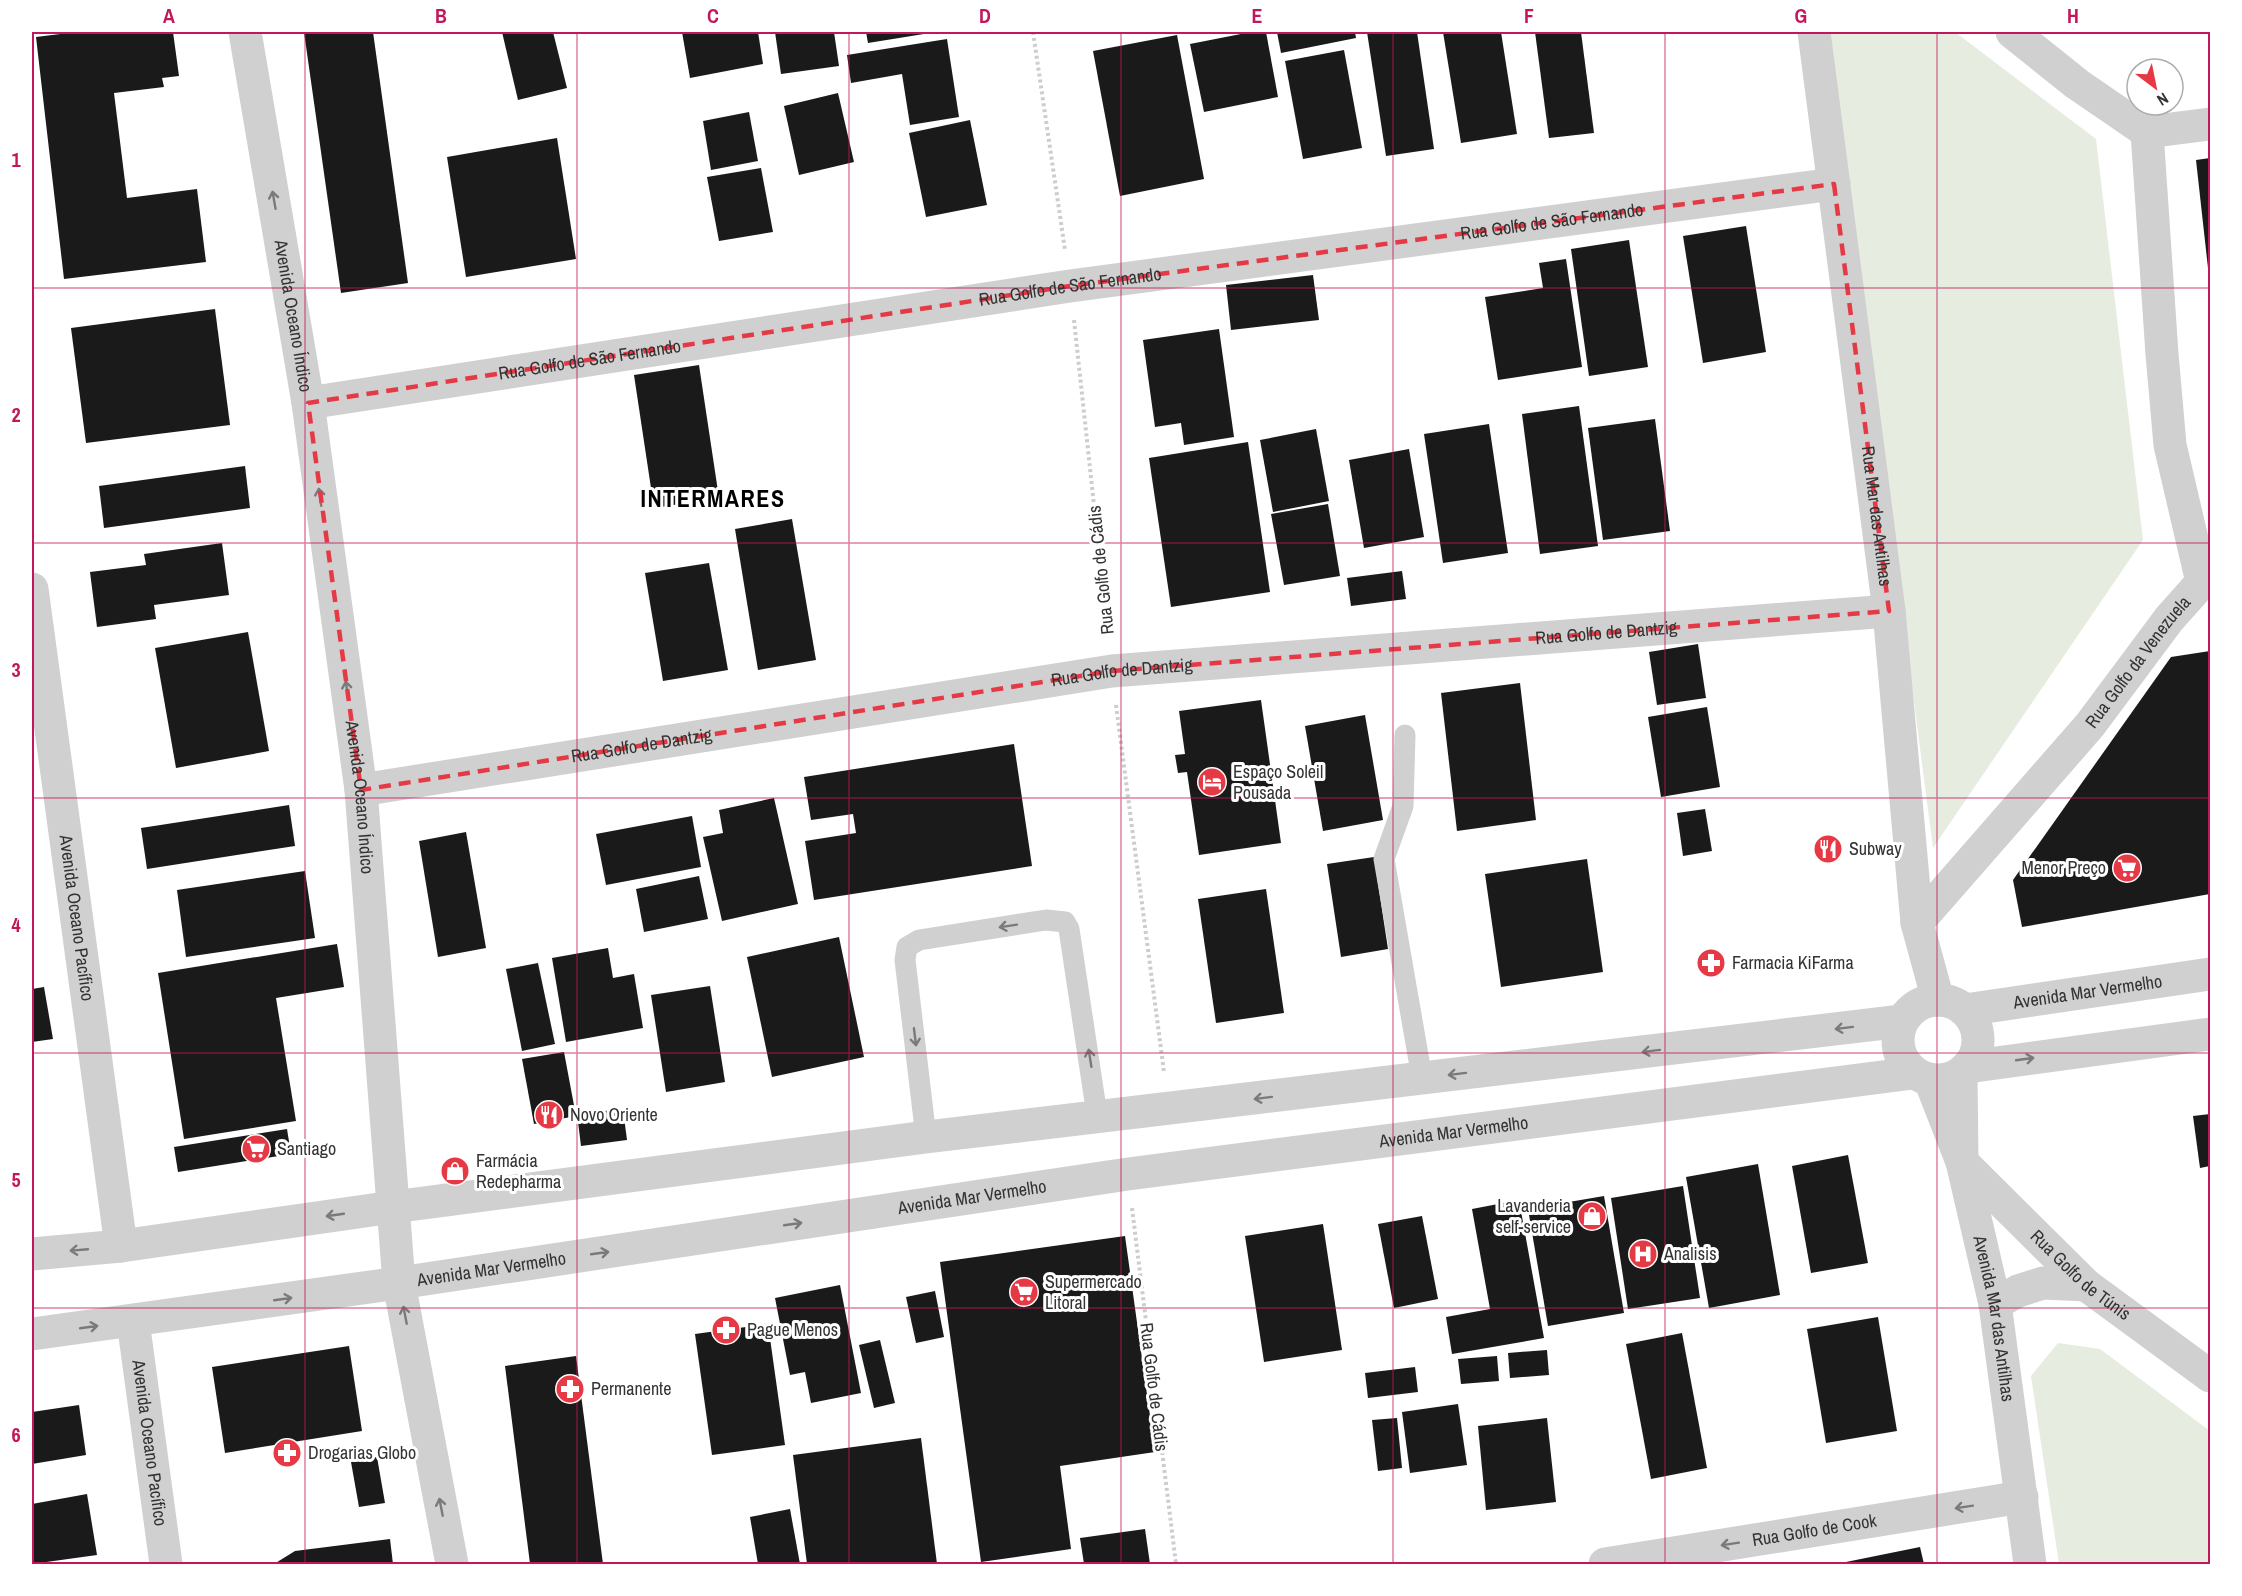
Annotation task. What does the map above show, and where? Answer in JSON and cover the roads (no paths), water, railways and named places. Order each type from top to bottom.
[{"type":"street","name":"Avenida Oceano Índico","points":[[245,32],[308,403],[361,790],[399,1283],[452,1564]]},
{"type":"street","name":"Rua Mar das Antilhas","points":[[1814,32],[1888,611],[1917,923],[1930,1009]]},
{"type":"street","points":[[2012,32],[2078,84],[2147,132],[2211,124]]},
{"type":"street","name":"Rua Golfo da Venezuela","points":[[1917,923],[2090,725],[2206,574],[2170,445],[2147,132]]},
{"type":"street","name":"Rua Golfo de São Fernando","points":[[308,403],[1070,286],[1834,184]]},
{"type":"street","name":"Avenida Oceano Pacífico","points":[[32,589],[121,1246]]},
{"type":"street","name":"Rua Golfo de Dantzig","points":[[361,790],[1112,671],[1888,611]]},
{"type":"street","name":"Avenida Mar Vermelho","points":[[32,1254],[121,1246],[393,1207],[926,1137],[1422,1078],[1930,1009],[2211,974]]},
{"type":"street","points":[[1930,1009],[1971,1017],[1978,1034],[1977,1052],[1943,1073],[1905,1064],[1899,1054],[1898,1031],[1930,1009]]},
{"type":"street","name":"Avenida Mar Vermelho","points":[[32,1334],[399,1283],[1128,1174],[1943,1073],[2211,1034]]},
{"type":"street","name":"Avenida Mar das Antilhas","points":[[1943,1073],[1995,1304],[2030,1564]]},
{"type":"street","name":"Rua Golfo de Túnis","points":[[1962,1162],[2086,1285],[2211,1376]]},
{"type":"street","points":[[1995,1304],[2018,1291],[2043,1283],[2086,1285]]},
{"type":"street","name":"Avenida Oceano Pacífico","points":[[133,1321],[166,1564]]},
{"type":"street","name":"Rua Golfo de Cook","points":[[1605,1564],[2022,1497]]},
{"type":"lane","points":[[1405,735],[1403,806],[1384,859],[1422,1078]]},
{"type":"lane","points":[[926,1137],[905,960],[907,947],[919,940],[1047,920],[1065,922],[1069,929],[1097,1116]]},
{"type":"place","name":"Espaço Soleil Pousada","points":[[1212,782]]},
{"type":"place","name":"Subway","points":[[1828,849]]},
{"type":"place","name":"Menor Preço","points":[[2127,868]]},
{"type":"place","name":"Farmacia KiFarma","points":[[1711,963]]},
{"type":"place","name":"Novo Oriente","points":[[549,1115]]},
{"type":"place","name":"Santiago","points":[[256,1149]]},
{"type":"place","name":"Farmácia Redepharma","points":[[455,1171]]},
{"type":"place","name":"Lavanderia self-service","points":[[1592,1216]]},
{"type":"place","name":"Analisis","points":[[1643,1254]]},
{"type":"place","name":"Supermercado Litoral","points":[[1024,1292]]},
{"type":"place","name":"Pague Menos","points":[[726,1330]]},
{"type":"place","name":"Permanente","points":[[570,1389]]},
{"type":"place","name":"Drogarias Globo","points":[[287,1453]]},
{"type":"district","name":"INTERMARES","points":[[713,499]]}]
